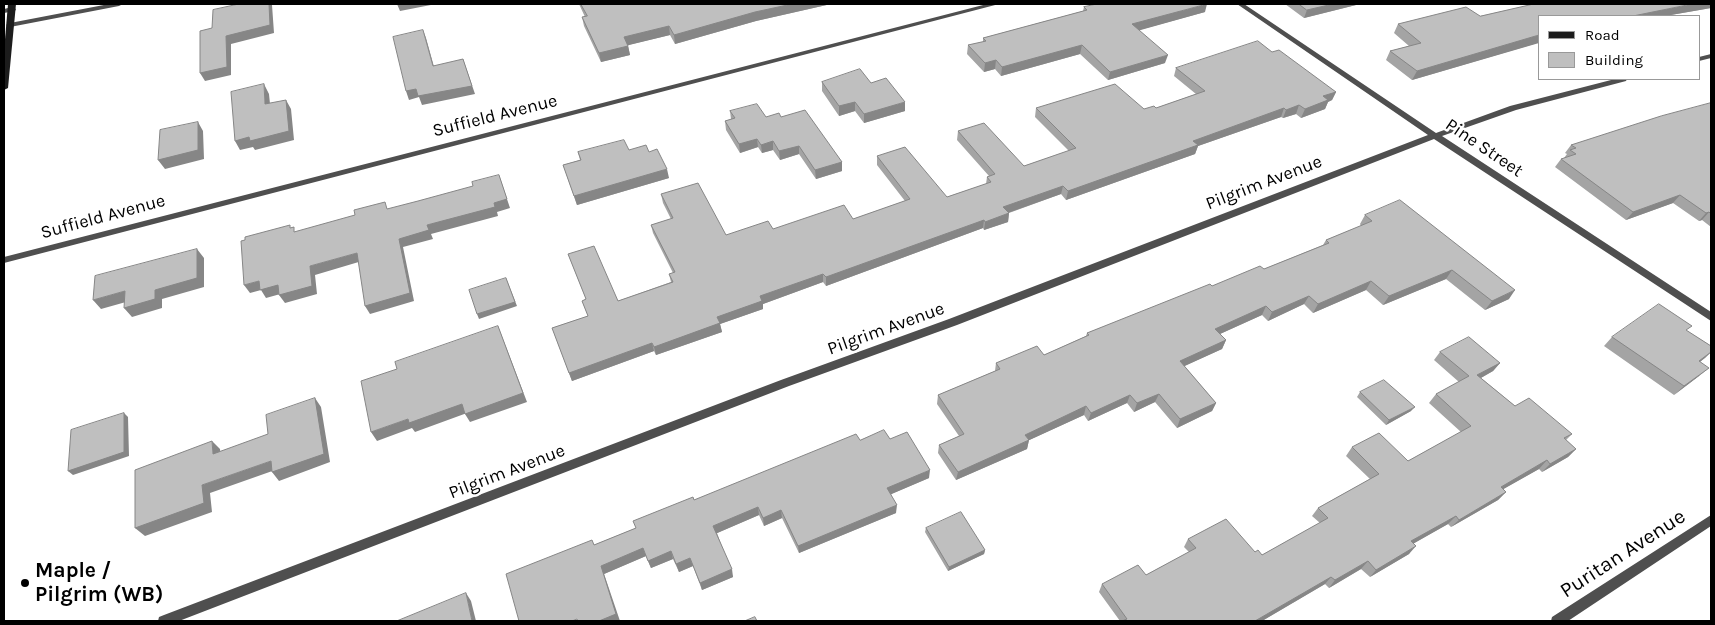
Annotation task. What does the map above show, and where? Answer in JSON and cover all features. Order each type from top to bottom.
[{"type":"main road","points":[[4,88],[10,25],[9,8]]},
{"type":"street","points":[[10,25],[119,4]]},
{"type":"street","name":"Suffield Avenue","points":[[4,260],[995,4]]},
{"type":"street","name":"Pine Street","points":[[1240,4],[1435,136],[1711,317]]},
{"type":"street","name":"Pilgrim Avenue","points":[[164,621],[776,387],[953,322],[1088,268],[1435,136],[1513,108],[1620,80]]},
{"type":"street","name":"Puritan Avenue","points":[[1557,621],[1711,520]]},
{"type":"building","points":[[239,4],[269,4],[270,25],[226,36],[227,67],[200,73],[200,31],[212,28],[213,10]]},
{"type":"building","points":[[581,4],[792,4],[755,12],[674,35],[669,26],[624,37],[628,46],[599,53],[582,17],[587,16]]},
{"type":"building","points":[[1097,4],[1207,4],[1132,24],[1168,55],[1110,72],[1082,45],[1002,67],[996,60],[985,63],[968,45],[986,41],[983,38],[1087,10],[1084,7]]},
{"type":"building","points":[[1299,4],[1333,4],[1307,10]]},
{"type":"building","points":[[1534,4],[1692,4],[1638,15],[1538,15],[1538,35],[1417,71],[1390,51],[1421,43],[1398,24],[1466,7],[1480,16]]},
{"type":"building","points":[[423,30],[433,66],[463,59],[472,86],[418,96],[416,89],[406,91],[393,37]]},
{"type":"building","points":[[1258,41],[1272,52],[1279,50],[1336,92],[1323,96],[1328,100],[1305,109],[1299,105],[1286,110],[1284,108],[1193,141],[1198,145],[1068,191],[1063,186],[1003,207],[1009,213],[985,222],[984,220],[826,277],[823,274],[760,296],[762,301],[717,317],[720,323],[654,347],[652,343],[569,373],[552,328],[588,316],[582,301],[586,299],[568,254],[594,246],[618,301],[673,282],[669,274],[675,272],[651,225],[673,218],[661,194],[698,183],[726,235],[768,221],[773,229],[844,205],[853,219],[910,199],[877,156],[905,147],[947,197],[991,182],[987,177],[995,174],[958,131],[984,123],[1024,166],[1076,148],[1036,108],[1115,84],[1144,109],[1154,106],[1156,108],[1205,91],[1176,68]]},
{"type":"building","points":[[860,69],[871,83],[886,78],[905,102],[864,114],[855,102],[839,106],[822,82]]},
{"type":"building","points":[[264,84],[265,104],[286,100],[289,131],[250,141],[249,137],[235,141],[231,92]]},
{"type":"building","points":[[1711,103],[1711,214],[1709,212],[1706,213],[1680,195],[1633,212],[1561,159],[1576,154],[1570,150],[1576,148],[1571,145],[1661,116]]},
{"type":"building","points":[[757,104],[766,117],[779,113],[781,117],[805,110],[842,162],[815,170],[799,146],[779,151],[773,141],[761,145],[757,139],[739,144],[725,121],[735,118],[730,111]]},
{"type":"building","points":[[198,122],[198,150],[158,160],[160,130]]},
{"type":"building","points":[[624,140],[629,150],[646,145],[649,152],[657,149],[667,169],[574,196],[563,165],[581,160],[578,152]]},
{"type":"building","points":[[499,175],[507,199],[494,203],[495,207],[427,225],[429,230],[399,239],[410,293],[365,306],[357,253],[310,266],[312,286],[279,295],[278,285],[260,290],[259,281],[244,285],[241,241],[245,240],[245,237],[290,225],[290,228],[294,227],[294,232],[355,215],[354,210],[385,202],[387,209],[473,186],[472,182]]},
{"type":"building","points":[[1400,200],[1515,290],[1492,301],[1452,270],[1389,296],[1371,281],[1318,304],[1309,296],[1272,312],[1266,306],[1215,329],[1226,340],[1180,361],[1216,403],[1180,419],[1159,394],[1137,403],[1130,395],[1091,413],[1086,406],[1025,435],[1029,440],[958,472],[939,445],[964,434],[938,395],[1000,369],[996,363],[1037,346],[1044,355],[1089,335],[1087,333],[1210,284],[1212,286],[1260,266],[1264,269],[1329,243],[1326,240],[1372,221],[1365,215]]},
{"type":"building","points":[[197,249],[197,278],[155,290],[155,299],[124,308],[125,291],[93,300],[95,276]]},
{"type":"building","points":[[506,278],[515,302],[477,314],[469,290]]},
{"type":"building","points":[[1659,304],[1692,326],[1686,330],[1711,346],[1711,352],[1699,361],[1709,368],[1684,386],[1612,337]]},
{"type":"building","points":[[498,326],[523,393],[465,414],[462,404],[409,423],[408,419],[371,432],[361,381],[397,369],[395,362]]},
{"type":"building","points":[[1469,337],[1500,363],[1477,375],[1515,406],[1529,398],[1572,434],[1564,438],[1576,449],[1550,464],[1547,460],[1501,487],[1506,492],[1459,520],[1456,516],[1411,541],[1416,546],[1376,570],[1368,561],[1335,580],[1331,577],[1255,621],[1122,621],[1127,619],[1102,584],[1138,565],[1146,575],[1196,548],[1188,539],[1226,519],[1255,552],[1258,550],[1262,555],[1328,518],[1318,508],[1379,474],[1352,447],[1379,433],[1408,461],[1471,426],[1436,394],[1469,376],[1440,352]]},
{"type":"building","points":[[1384,380],[1415,407],[1389,420],[1360,392]]},
{"type":"building","points":[[315,398],[324,454],[272,472],[271,461],[202,485],[204,503],[135,528],[135,470],[212,441],[213,454],[268,434],[266,415]]},
{"type":"building","points":[[124,413],[124,452],[68,471],[71,430]]},
{"type":"building","points":[[884,430],[890,439],[907,432],[930,470],[887,488],[897,505],[798,546],[781,510],[763,518],[758,507],[713,526],[732,569],[700,583],[690,558],[676,564],[671,551],[648,561],[643,548],[601,566],[616,614],[599,621],[578,621],[577,619],[572,621],[519,621],[506,574],[592,540],[594,545],[636,528],[633,521],[693,497],[694,500],[856,434],[860,440]]},
{"type":"building","points":[[961,512],[985,550],[949,567],[926,528]]},
{"type":"building","points":[[466,593],[472,621],[397,621]]},
{"type":"building","points":[[755,617],[757,621],[745,621]]},
{"type":"place","name":"Maple / Pilgrim (WB)","points":[[25,583]]}]
